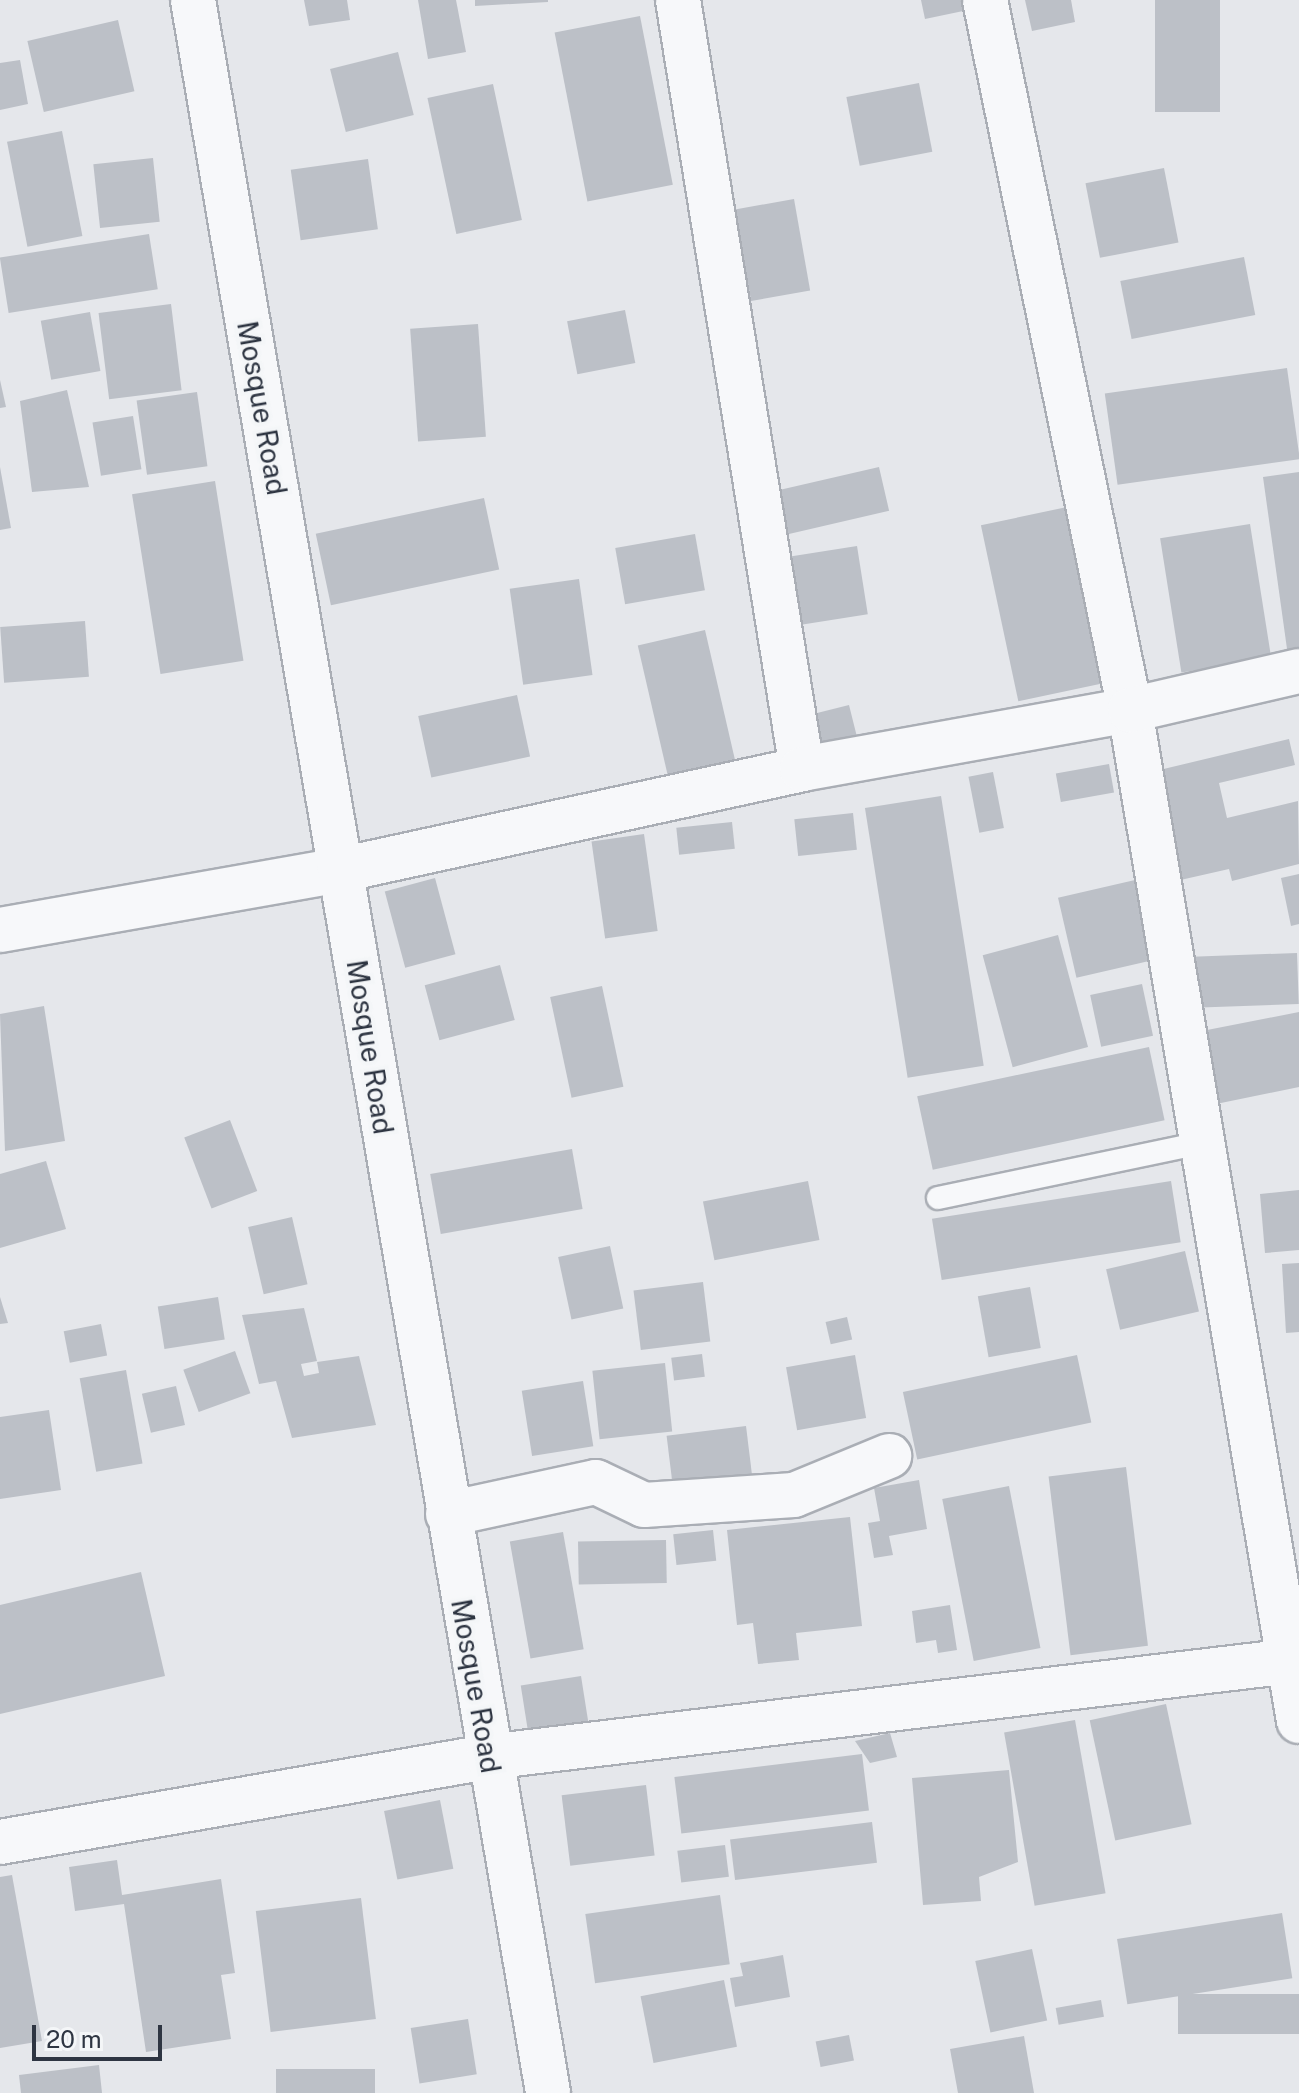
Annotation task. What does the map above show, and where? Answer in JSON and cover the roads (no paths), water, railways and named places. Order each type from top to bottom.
[{"type":"street","name":"Mosque Road","points":[[193,0],[488,1757],[548,2093]]},
{"type":"street","points":[[678,0],[802,769]]},
{"type":"street","points":[[985,0],[1130,710],[1293,1662],[1299,1721]]},
{"type":"street","points":[[0,930],[340,870],[802,769],[1130,710],[1299,671]]},
{"type":"street","points":[[448,1514],[596,1482],[644,1505],[794,1495],[889,1456]]},
{"type":"street","points":[[0,1842],[488,1757],[1293,1662]]},
{"type":"lane","points":[[938,1198],[1202,1143]]}]
